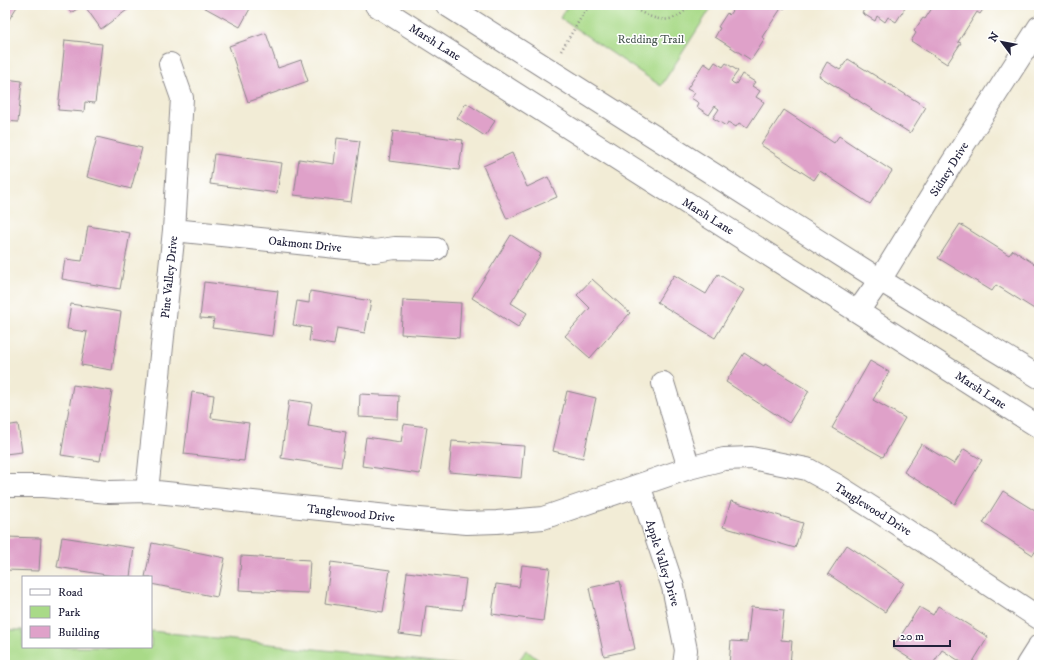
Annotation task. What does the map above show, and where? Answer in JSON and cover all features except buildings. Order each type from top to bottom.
[{"type":"street","name":"Marsh Lane","points":[[376,5],[1039,427]]},
{"type":"street","points":[[447,5],[880,280],[1039,377]]},
{"type":"street","name":"Sidney Drive","points":[[858,311],[880,280],[950,166],[1039,27]]},
{"type":"street","name":"Pine Valley Drive","points":[[147,491],[174,230],[182,98],[170,64]]},
{"type":"street","name":"Oakmont Drive","points":[[174,230],[375,251],[395,248],[436,249]]},
{"type":"street","points":[[663,383],[689,468]]},
{"type":"street","name":"Tanglewood Drive","points":[[5,486],[44,486],[108,492],[147,491],[407,518],[467,523],[497,522],[543,518],[689,468],[724,459],[751,458],[807,469],[838,486],[1039,618]]},
{"type":"street","name":"Apple Valley Drive","points":[[639,485],[673,587],[686,650],[684,665]]},
{"type":"street","points":[[1027,665],[1039,646]]},
{"type":"path","points":[[561,51],[586,11],[592,5]]},
{"type":"path","points":[[629,5],[642,14],[663,20],[674,18],[683,14],[690,5]]},
{"type":"green space","name":"Redding Trail","points":[[568,5],[713,5],[661,86],[560,18]]},
{"type":"green space","points":[[5,630],[22,630],[22,648],[152,648],[152,631],[461,665],[5,665]]},
{"type":"green space","points":[[526,650],[545,665],[516,665]]}]
